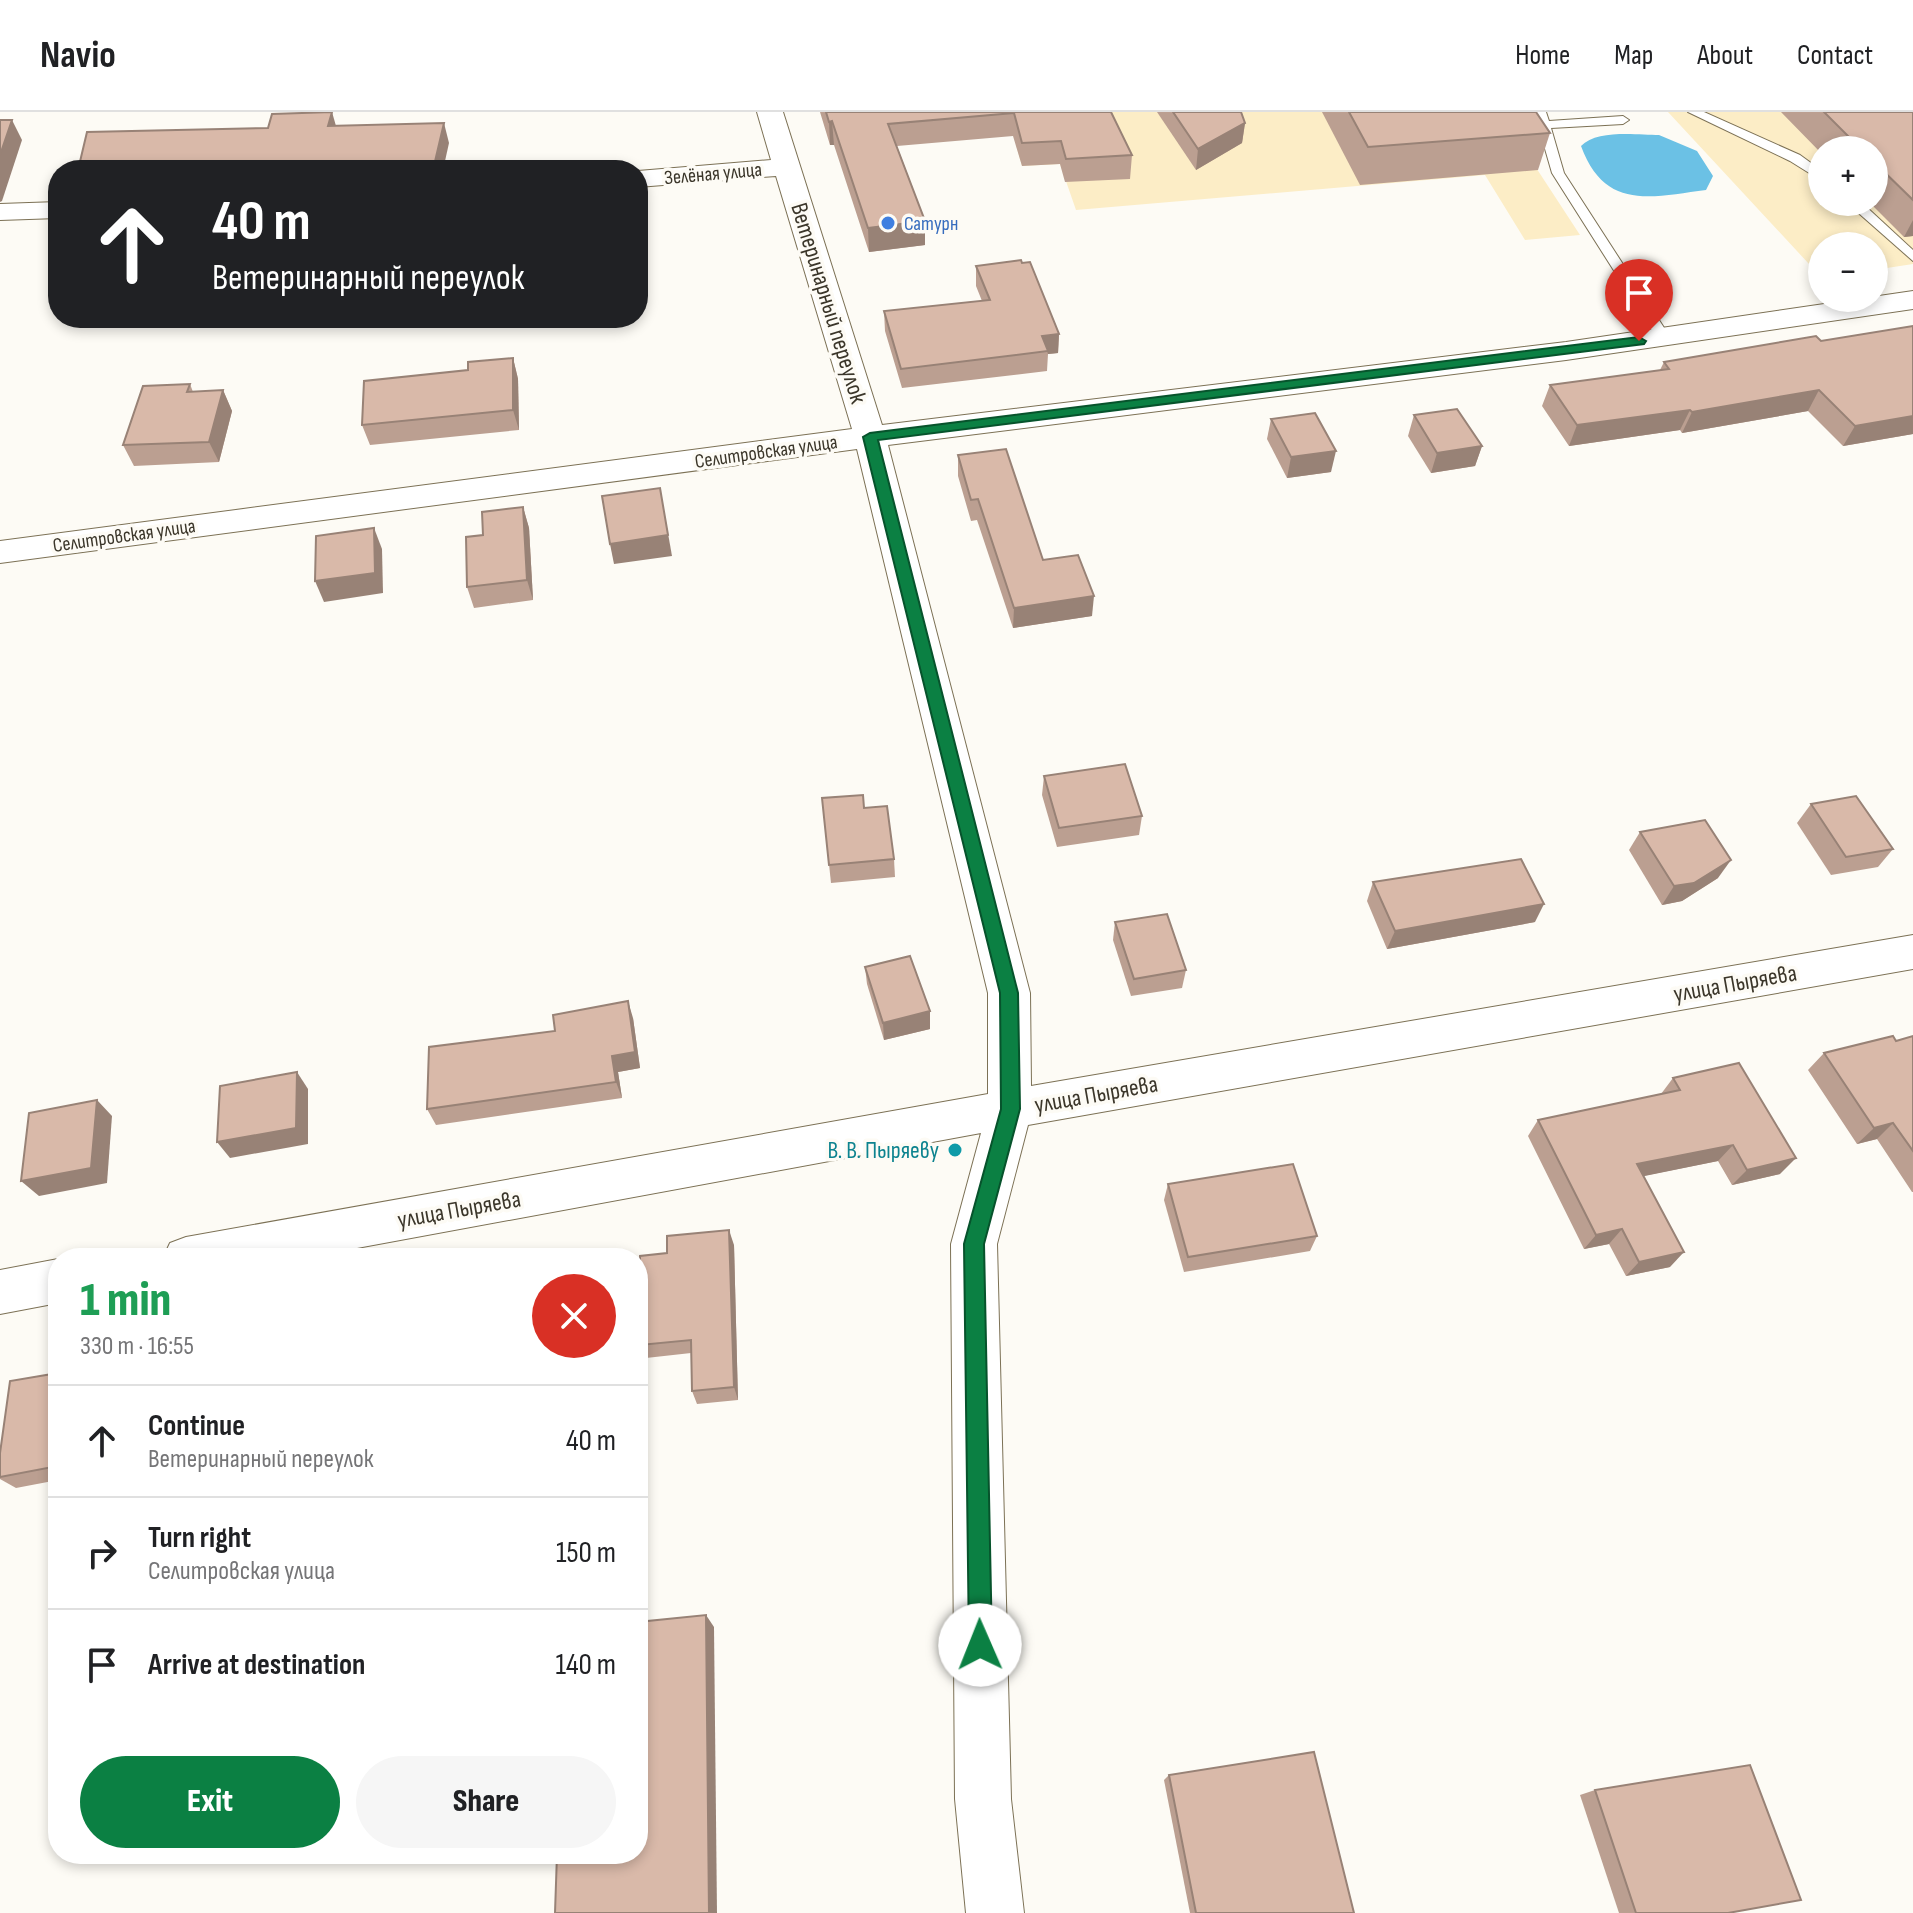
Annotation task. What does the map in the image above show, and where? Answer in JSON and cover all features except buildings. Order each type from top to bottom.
[{"type":"street","name":"Ветеринарный переулок","points":[[770,112],[870,437],[1009,993],[1010,1109],[974,1244],[983,1799],[995,1913]]},
{"type":"street","name":"Зелёная улица","points":[[648,178],[787,167]]},
{"type":"street","points":[[0,212],[48,210]]},
{"type":"street","name":"Селитровская улица","points":[[0,552],[870,437],[1663,337],[1913,300]]},
{"type":"street","name":"улица Пыряева","points":[[241,1248],[1010,1109],[1913,952]]},
{"type":"street","points":[[0,1292],[48,1283]]},
{"type":"lane","points":[[1694,112],[1795,158],[1808,167]]},
{"type":"lane","points":[[1623,120],[1541,118],[1558,173],[1663,337]]},
{"type":"lane","points":[[1868,216],[1913,257]]},
{"type":"shaded area","points":[[1017,112],[1524,112],[1505,120],[1580,235],[1525,240],[1485,175],[1076,210],[1060,164],[1022,166],[1016,145]]},
{"type":"shaded area","points":[[1668,112],[1913,112],[1913,264],[1888,268],[1888,232],[1808,232],[1808,263]]},
{"type":"water","points":[[1607,135],[1659,135],[1697,151],[1713,176],[1706,190],[1649,196],[1617,190],[1603,181],[1591,167],[1581,146]]},
{"type":"place","name":"Сатурн","points":[[888,223]]},
{"type":"place","name":"В. В. Пыряеву","points":[[955,1150]]},
{"type":"route","points":[[980,1645],[974,1244],[1010,1109],[1009,993],[870,437],[1639,341]]}]
